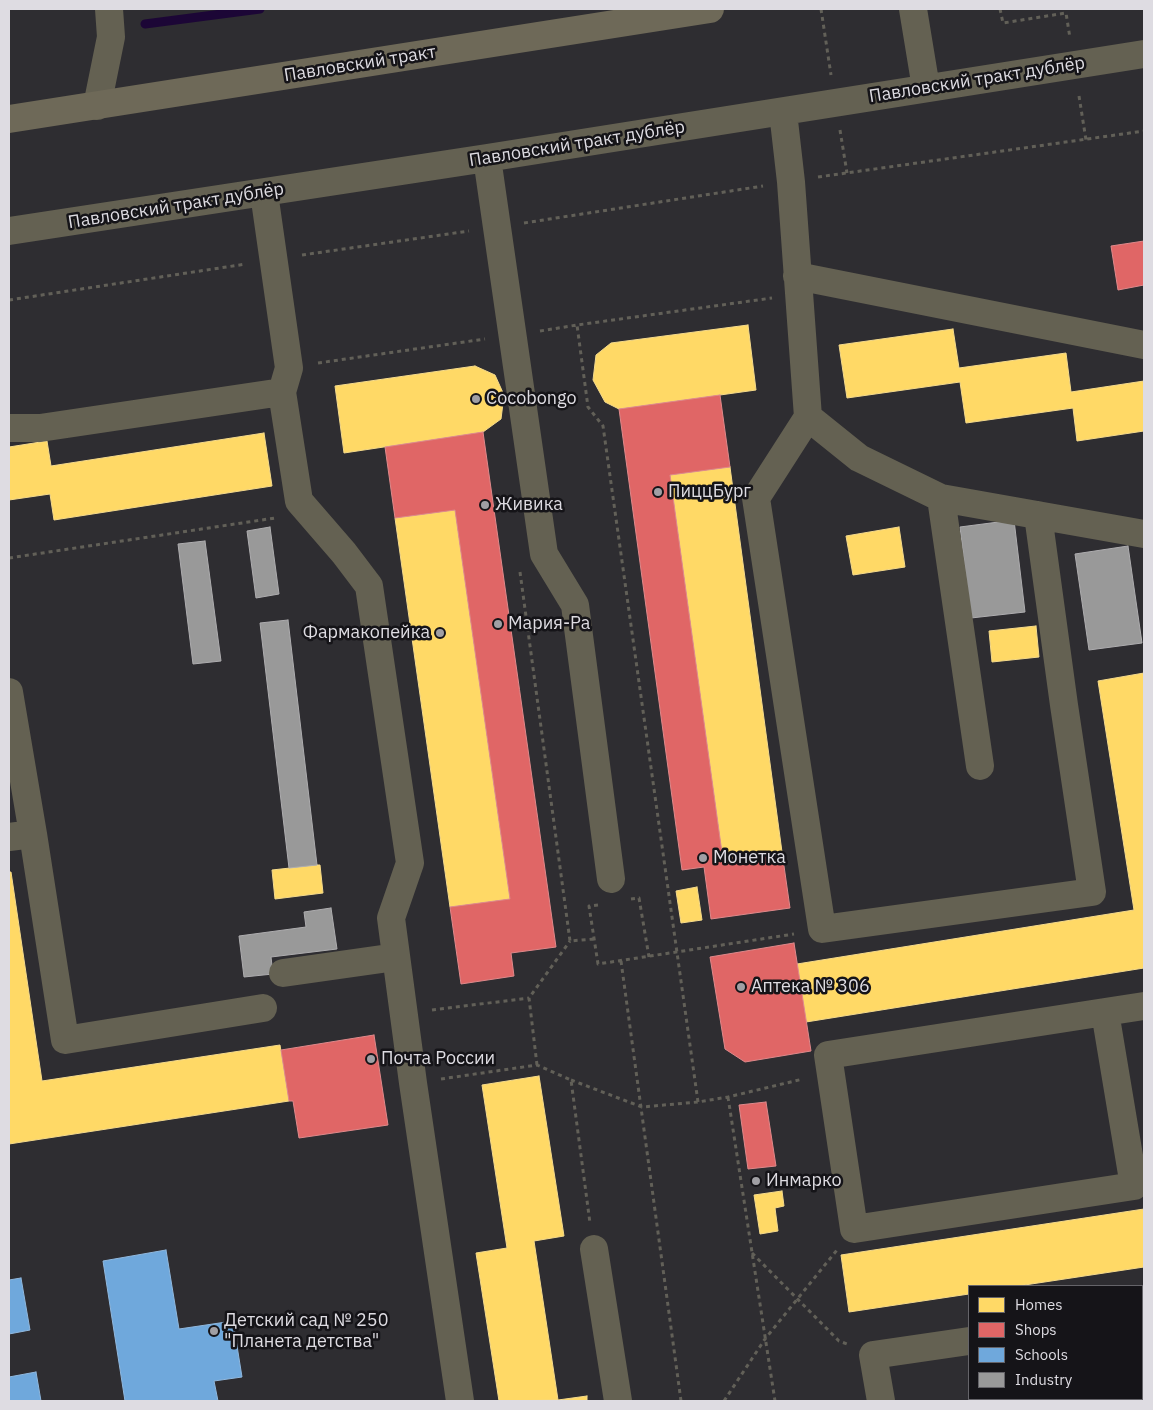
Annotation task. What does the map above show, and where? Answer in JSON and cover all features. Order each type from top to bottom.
[{"type":"main road","name":"Павловский тракт","points":[[9,119],[710,9]]},
{"type":"street","points":[[96,106],[111,37],[108,9]]},
{"type":"street","points":[[913,9],[926,88]]},
{"type":"street","name":"Павловский тракт дублёр","points":[[9,231],[264,193],[1144,54]]},
{"type":"street","points":[[783,112],[791,182],[808,417],[756,498],[822,929],[1092,892],[1038,514]]},
{"type":"street","points":[[487,158],[544,554],[575,605],[613,894]]},
{"type":"street","points":[[264,193],[274,259],[298,501],[344,553],[369,586],[410,862],[391,918],[413,1083],[460,1401]]},
{"type":"street","points":[[797,285],[1144,345]]},
{"type":"street","points":[[9,428],[40,428],[285,380]]},
{"type":"street","points":[[808,417],[859,458],[941,498],[1144,534]]},
{"type":"street","points":[[941,498],[980,766]]},
{"type":"street","points":[[9,692],[21,835],[64,1040],[263,1008]]},
{"type":"street","points":[[283,973],[396,957]]},
{"type":"street","points":[[1105,1012],[1134,1186],[854,1229],[828,1055],[1105,1012],[1144,1006]]},
{"type":"street","points":[[594,1249],[618,1401]]},
{"type":"street","points":[[881,1401],[873,1355],[968,1341]]},
{"type":"path","points":[[1000,9],[1002,24],[1066,14],[1070,39]]},
{"type":"path","points":[[1079,96],[1086,140]]},
{"type":"path","points":[[9,300],[791,182],[1144,131]]},
{"type":"path","points":[[285,380],[513,335],[797,285]]},
{"type":"path","points":[[577,325],[588,407],[603,426],[698,1102]]},
{"type":"path","points":[[9,558],[276,517],[298,501]]},
{"type":"path","points":[[519,565],[570,942],[529,998],[537,1065]]},
{"type":"path","points":[[649,956],[639,898],[613,894],[589,906],[598,964],[822,929]]},
{"type":"path","points":[[570,942],[594,939]]},
{"type":"path","points":[[621,960],[681,1401]]},
{"type":"path","points":[[404,1014],[529,998]]},
{"type":"path","points":[[413,1083],[537,1065],[642,1106],[698,1102],[728,1097],[831,1073]]},
{"type":"path","points":[[572,1080],[594,1249]]},
{"type":"path","points":[[728,1097],[775,1401]]},
{"type":"path","points":[[724,1401],[765,1339],[854,1229]]},
{"type":"path","points":[[752,1253],[840,1341],[873,1355]]},
{"type":"building: Homes","points":[[748,325],[756,390],[619,409],[605,402],[593,380],[596,355],[611,343]]},
{"type":"building: Homes","points":[[953,329],[959,368],[1066,353],[1071,392],[1144,381],[1144,431],[1077,441],[1073,408],[966,423],[960,382],[847,398],[839,345]]},
{"type":"building: Homes","points":[[475,366],[495,375],[504,395],[501,419],[483,432],[344,453],[335,386]]},
{"type":"building: Homes","points":[[264,433],[272,486],[54,520],[50,494],[9,500],[9,447],[47,441],[51,466]]},
{"type":"building: Homes","points":[[730,467],[782,852],[723,860],[670,475]]},
{"type":"building: Homes","points":[[455,510],[510,899],[450,907],[395,518]]},
{"type":"building: Homes","points":[[899,527],[905,567],[853,575],[846,536]]},
{"type":"building: Homes","points":[[1036,626],[1039,657],[992,662],[989,631]]},
{"type":"building: Homes","points":[[1144,673],[1144,968],[806,1022],[797,964],[1134,910],[1098,681]]},
{"type":"building: Homes","points":[[320,865],[323,893],[275,899],[272,870]]},
{"type":"building: Homes","points":[[9,872],[11,872],[42,1081],[280,1045],[289,1101],[9,1144]]},
{"type":"building: Homes","points":[[697,887],[702,920],[681,923],[676,891]]},
{"type":"building: Homes","points":[[539,1076],[564,1236],[534,1241],[558,1400],[499,1401],[476,1253],[507,1248],[482,1085]]},
{"type":"building: Homes","points":[[782,1191],[784,1206],[775,1208],[778,1231],[760,1234],[754,1195]]},
{"type":"building: Homes","points":[[1144,1209],[1144,1267],[1025,1285],[968,1285],[968,1294],[849,1312],[841,1255]]},
{"type":"building: Homes","points":[[587,1396],[587,1401],[553,1401],[558,1400]]},
{"type":"building: Shops","points":[[1144,241],[1144,285],[1118,290],[1111,246]]},
{"type":"building: Shops","points":[[720,395],[730,467],[670,475],[723,860],[782,852],[790,908],[711,919],[704,867],[682,870],[619,409]]},
{"type":"building: Shops","points":[[483,432],[556,947],[511,953],[514,976],[461,984],[450,907],[510,899],[455,510],[395,518],[385,447]]},
{"type":"building: Shops","points":[[794,943],[811,1051],[745,1062],[725,1049],[710,957]]},
{"type":"building: Shops","points":[[374,1035],[388,1125],[299,1138],[293,1101],[289,1101],[281,1050]]},
{"type":"building: Shops","points":[[766,1102],[776,1166],[748,1169],[739,1105]]},
{"type":"building: Schools","points":[[166,1250],[179,1329],[233,1321],[242,1377],[214,1381],[218,1401],[125,1401],[103,1261]]},
{"type":"building: Schools","points":[[21,1278],[30,1330],[9,1334],[9,1280]]},
{"type":"building: Schools","points":[[36,1372],[41,1401],[9,1401],[9,1377]]},
{"type":"building: Industry","points":[[1014,520],[1025,612],[971,618],[960,527]]},
{"type":"building: Industry","points":[[270,527],[279,594],[256,598],[247,531]]},
{"type":"building: Industry","points":[[205,541],[221,661],[193,664],[178,544]]},
{"type":"building: Industry","points":[[1128,546],[1142,643],[1089,650],[1075,554]]},
{"type":"building: Industry","points":[[288,620],[317,865],[289,868],[260,623]]},
{"type":"building: Industry","points":[[331,908],[337,949],[271,957],[273,974],[244,977],[239,936],[306,927],[304,912]]},
{"type":"waterway","points":[[145,24],[260,9]]},
{"type":"place","name":"Cocobongo","points":[[476,399]]},
{"type":"place","name":"ПиццБург","points":[[658,492]]},
{"type":"place","name":"Живика","points":[[485,505]]},
{"type":"place","name":"Мария-Ра","points":[[498,624]]},
{"type":"place","name":"Фармакопейка","points":[[440,633]]},
{"type":"place","name":"Монетка","points":[[703,858]]},
{"type":"place","name":"Аптека № 306","points":[[741,987]]},
{"type":"place","name":"Почта России","points":[[371,1059]]},
{"type":"place","name":"Инмарко","points":[[756,1181]]},
{"type":"place","name":"Детский сад № 250 \"Планета детства\"","points":[[214,1331]]}]
